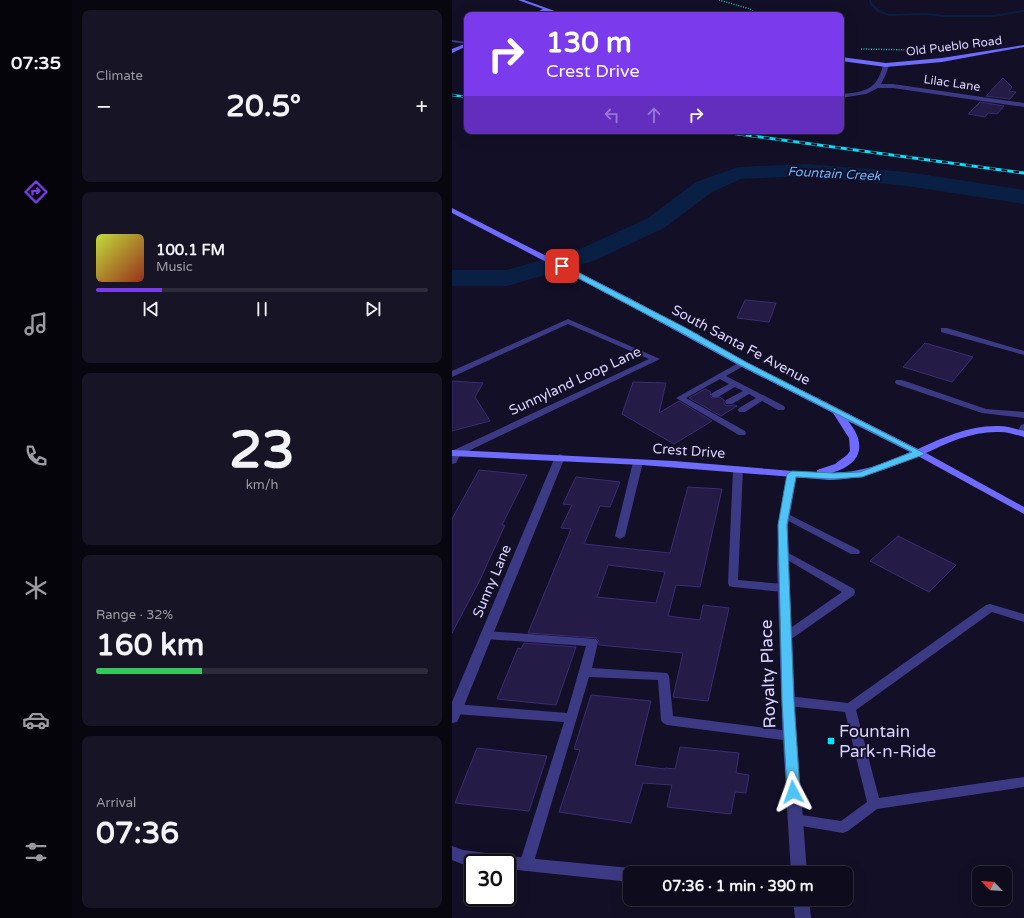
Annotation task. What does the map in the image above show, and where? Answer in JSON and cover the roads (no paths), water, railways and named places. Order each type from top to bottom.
[{"type":"main road","points":[[520,0],[556,12]]},
{"type":"main road","points":[[540,12],[547,9]]},
{"type":"main road","points":[[452,51],[464,45]]},
{"type":"main road","name":"Old Pueblo Road","points":[[844,59],[886,65],[942,60],[1024,46]]},
{"type":"main road","name":"South Santa Fe Avenue","points":[[452,210],[630,302],[743,364],[919,453],[1024,511]]},
{"type":"main road","points":[[792,474],[826,472],[840,466],[850,459],[855,452],[856,444],[853,434],[830,407]]},
{"type":"main road","points":[[919,453],[943,440],[967,432],[988,430],[1023,431]]},
{"type":"main road","name":"Crest Drive","points":[[453,455],[560,457],[834,476],[862,474],[919,453]]},
{"type":"street","points":[[452,41],[464,43]]},
{"type":"street","points":[[844,96],[864,94],[877,86],[885,72],[886,65]]},
{"type":"street","name":"Lilac Lane","points":[[877,86],[893,86],[1024,105]]},
{"type":"street","name":"Sunnyland Loop Lane","points":[[452,374],[568,321],[656,359],[453,455]]},
{"type":"street","name":"Sunny Lane","points":[[454,713],[560,457]]},
{"type":"street","name":"Royalty Place","points":[[792,474],[782,525],[783,588],[788,701],[798,866]]},
{"type":"street","points":[[452,853],[462,857],[526,865],[623,874]]},
{"type":"street","points":[[802,906],[803,918]]},
{"type":"lane","points":[[944,330],[1024,352]]},
{"type":"lane","points":[[742,433],[680,398],[743,364]]},
{"type":"lane","points":[[720,376],[781,408]]},
{"type":"lane","points":[[899,382],[985,411],[1024,415]]},
{"type":"lane","points":[[715,394],[735,384]]},
{"type":"lane","points":[[729,402],[749,391]]},
{"type":"lane","points":[[742,410],[762,398]]},
{"type":"lane","points":[[695,406],[704,401]]},
{"type":"lane","points":[[708,414],[718,409]]},
{"type":"lane","points":[[721,421],[731,416]]},
{"type":"lane","points":[[620,536],[638,462]]},
{"type":"lane","points":[[738,469],[733,583],[783,588]]},
{"type":"lane","points":[[784,515],[855,552]]},
{"type":"lane","points":[[783,554],[850,592],[786,637]]},
{"type":"lane","points":[[788,701],[850,708],[990,608],[1024,618]]},
{"type":"lane","points":[[486,635],[592,642],[585,672],[526,865]]},
{"type":"lane","points":[[585,672],[663,676],[667,720],[790,736]]},
{"type":"lane","points":[[850,708],[874,804]]},
{"type":"lane","points":[[454,713],[571,718]]},
{"type":"lane","points":[[795,820],[843,827],[874,804],[1024,782]]},
{"type":"waterway","points":[[870,0],[878,11],[889,15],[926,14],[943,16],[992,16],[1024,11]]},
{"type":"waterway","name":"Fountain Creek","points":[[452,278],[507,278],[587,255],[656,223],[704,187],[738,173],[807,170],[907,179],[1024,197]]},
{"type":"railway","points":[[452,95],[464,97]]},
{"type":"railway","points":[[738,134],[1024,173]]},
{"type":"place","name":"Fountain Park-n-Ride","points":[[831,741]]}]
